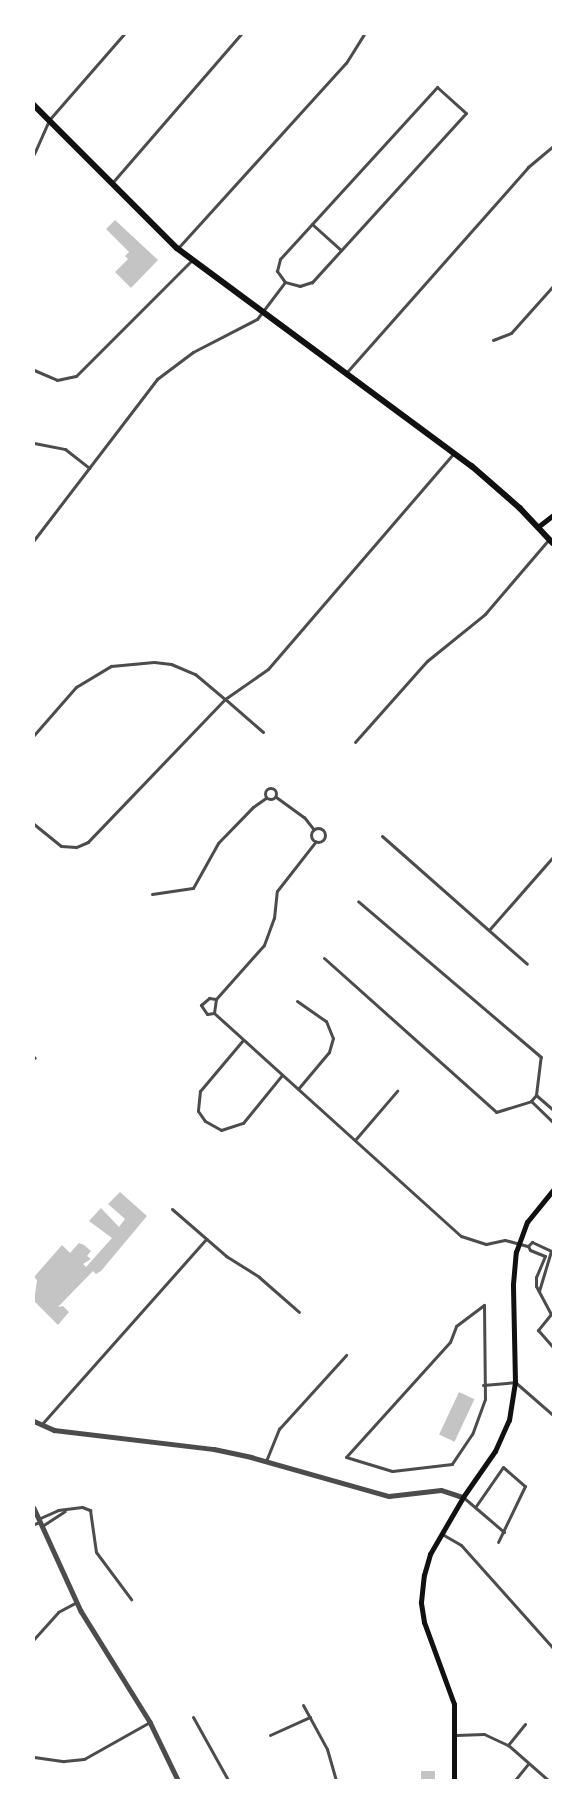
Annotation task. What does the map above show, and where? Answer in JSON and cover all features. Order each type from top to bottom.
[{"type":"main road","points":[[34,104],[111,184],[177,248],[504,492],[539,526],[551,541]]},
{"type":"main road","points":[[539,526],[553,515]]},
{"type":"main road","points":[[454,1780],[456,1735],[452,1694],[425,1623],[422,1602],[426,1566],[463,1497],[504,1435],[511,1411],[515,1382],[513,1284],[519,1244],[527,1222],[553,1190]]},
{"type":"street","points":[[34,154],[49,120],[124,34]]},
{"type":"street","points":[[111,184],[241,34]]},
{"type":"street","points":[[177,248],[346,63],[364,34]]},
{"type":"street","points":[[437,86],[466,113],[341,250],[306,285],[285,282],[279,277],[278,265],[312,224],[437,86]]},
{"type":"street","points":[[346,373],[528,167],[553,146]]},
{"type":"street","points":[[312,224],[341,250]]},
{"type":"street","points":[[34,370],[57,380],[76,376],[192,260]]},
{"type":"street","points":[[34,540],[167,370],[193,352],[263,313],[285,282]]},
{"type":"street","points":[[493,340],[511,333],[553,286]]},
{"type":"street","points":[[34,443],[65,449],[89,468]]},
{"type":"street","points":[[34,824],[61,846],[76,847],[88,842],[225,699],[268,669],[454,454]]},
{"type":"street","points":[[355,742],[427,662],[485,614],[551,541]]},
{"type":"street","points":[[34,735],[76,686],[111,666],[154,662],[171,664],[196,674],[263,732]]},
{"type":"street","points":[[214,1014],[216,999],[260,952],[272,927],[277,890],[316,841],[323,839],[324,832],[314,830],[304,817],[276,797],[276,793],[271,789],[266,792],[266,798]]},
{"type":"street","points":[[152,894],[193,888],[218,843],[253,807],[266,798],[276,797]]},
{"type":"street","points":[[314,830],[311,836],[316,841]]},
{"type":"street","points":[[382,836],[527,964]]},
{"type":"street","points":[[489,930],[553,857]]},
{"type":"street","points":[[324,958],[496,1112],[531,1101],[536,1095],[541,1057],[358,901]]},
{"type":"street","points":[[216,999],[209,998],[201,1005],[206,1014],[214,1014],[465,1238],[486,1244],[505,1240],[528,1246],[530,1250],[545,1256],[536,1277],[539,1291],[550,1314],[538,1330],[553,1347]]},
{"type":"street","points":[[297,1001],[326,1021],[333,1038],[329,1052],[298,1089]]},
{"type":"street","points":[[243,1040],[200,1091],[198,1111],[205,1121],[221,1130],[243,1123],[282,1075]]},
{"type":"street","points":[[355,1140],[397,1091]]},
{"type":"street","points":[[536,1095],[553,1110]]},
{"type":"street","points":[[531,1101],[553,1122]]},
{"type":"street","points":[[172,1209],[206,1239],[259,1277],[299,1312]]},
{"type":"street","points":[[41,1425],[206,1239]]},
{"type":"street","points":[[528,1246],[532,1242],[550,1251],[539,1291]]},
{"type":"street","points":[[484,1305],[483,1385],[485,1399],[472,1434],[452,1464],[392,1471],[346,1457],[450,1342],[456,1326],[484,1305]]},
{"type":"street","points":[[266,1461],[279,1429],[346,1355]]},
{"type":"street","points":[[483,1385],[515,1382],[553,1415]]},
{"type":"street","points":[[34,1421],[54,1430],[104,1438],[214,1449],[266,1461],[388,1496],[441,1490],[463,1497],[476,1506],[504,1532]]},
{"type":"street","points":[[476,1506],[503,1467],[524,1486],[498,1542]]},
{"type":"street","points":[[34,1524],[64,1511],[82,1507],[90,1510],[96,1552],[131,1598]]},
{"type":"street","points":[[34,1508],[77,1602],[150,1722],[178,1780]]},
{"type":"street","points":[[40,1523],[58,1510],[64,1511]]},
{"type":"street","points":[[442,1534],[461,1545],[553,1648]]},
{"type":"street","points":[[34,1639],[58,1612],[77,1602]]},
{"type":"street","points":[[303,1705],[327,1749],[336,1780]]},
{"type":"street","points":[[193,1717],[228,1780]]},
{"type":"street","points":[[270,1735],[310,1717]]},
{"type":"street","points":[[34,1757],[64,1761],[84,1759],[150,1722]]},
{"type":"street","points":[[508,1745],[525,1724]]},
{"type":"street","points":[[456,1735],[484,1734],[508,1745],[548,1780]]},
{"type":"street","points":[[515,1780],[528,1764]]},
{"type":"building","points":[[115,220],[158,260],[131,288],[115,272],[128,259],[125,256],[129,252],[106,229]]},
{"type":"building","points":[[120,1192],[147,1216],[101,1271],[96,1274],[93,1271],[58,1307],[63,1306],[69,1312],[58,1325],[34,1301],[37,1280],[34,1277],[62,1245],[70,1253],[79,1243],[91,1251],[87,1256],[91,1259],[83,1264],[86,1267],[112,1238],[89,1221],[101,1208],[119,1227],[125,1219],[108,1204]]},
{"type":"building","points":[[459,1392],[474,1399],[455,1442],[439,1435]]},
{"type":"building","points":[[421,1771],[435,1771],[435,1780],[421,1780]]}]
